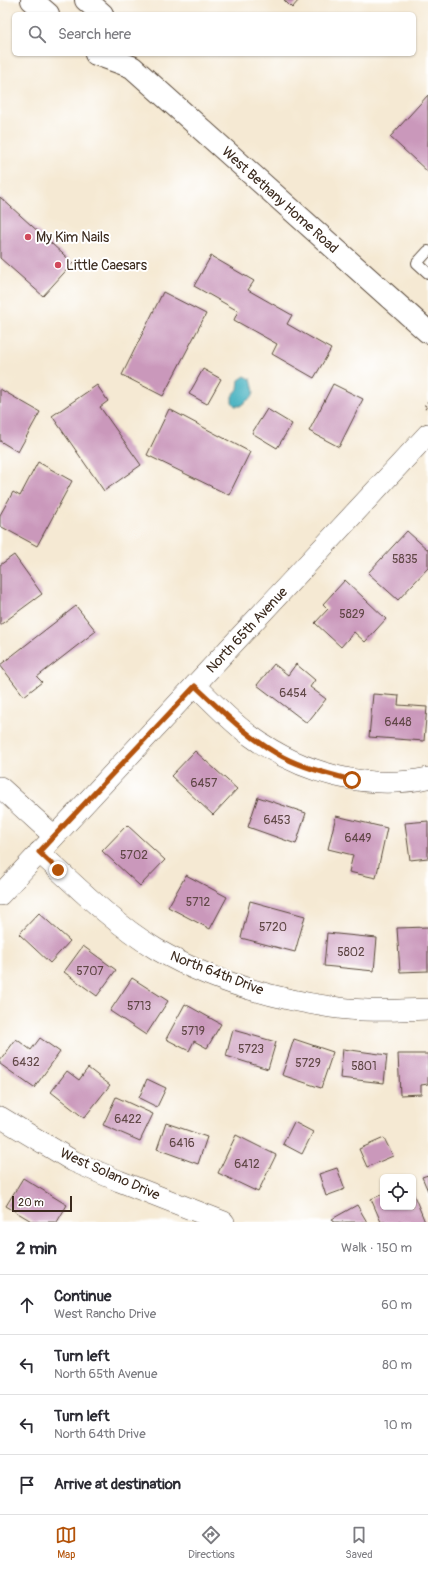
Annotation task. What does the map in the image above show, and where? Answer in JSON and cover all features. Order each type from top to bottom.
[{"type":"main road","points":[[32,0],[46,12]]},
{"type":"main road","points":[[86,0],[100,12]]},
{"type":"main road","name":"West Bethany Home Road","points":[[107,56],[129,60],[428,332]]},
{"type":"street","name":"North 65th Avenue","points":[[0,895],[428,434]]},
{"type":"street","points":[[195,686],[251,736],[283,757],[318,771],[352,780],[392,782],[428,778]]},
{"type":"street","points":[[0,788],[54,836]]},
{"type":"street","name":"North 64th Drive","points":[[39,852],[80,890],[118,922],[156,949],[240,986],[285,998],[332,1007],[382,1010],[428,1008]]},
{"type":"street","name":"West Solano Drive","points":[[0,1117],[73,1161],[119,1181],[224,1222]]},
{"type":"lane","points":[[428,251],[417,263],[428,273]]},
{"type":"path","points":[[428,402],[424,407],[428,410]]},
{"type":"water","points":[[245,376],[251,379],[254,391],[253,396],[240,406],[235,406],[232,402],[232,396],[238,389],[239,380]]},
{"type":"building","points":[[284,0],[299,0],[292,8]]},
{"type":"building","points":[[428,95],[428,172],[390,137]]},
{"type":"building","points":[[0,197],[73,263],[43,296],[0,258]]},
{"type":"building","points":[[211,256],[254,281],[248,290],[292,315],[287,324],[331,349],[314,378],[272,354],[277,344],[234,320],[238,311],[194,286]]},
{"type":"building","points":[[163,292],[206,314],[163,396],[122,375]]},
{"type":"building","points":[[203,369],[221,379],[207,404],[189,394]]},
{"type":"building","points":[[333,384],[363,399],[339,447],[309,431]]},
{"type":"building","points":[[97,385],[108,401],[100,407],[141,465],[104,491],[52,416]]},
{"type":"building","points":[[0,389],[40,412],[18,452],[0,441]]},
{"type":"building","points":[[169,409],[250,452],[229,495],[147,455]]},
{"type":"building","points":[[267,409],[292,424],[277,448],[252,433]]},
{"type":"building","points":[[38,462],[72,481],[37,546],[0,526],[0,515],[13,492],[20,496]]},
{"type":"building","points":[[407,531],[428,550],[428,568],[398,600],[368,573]]},
{"type":"building","points":[[14,555],[42,594],[0,625],[0,565]]},
{"type":"building","points":[[345,580],[386,619],[365,642],[354,632],[341,647],[315,623],[328,609],[323,604]]},
{"type":"building","points":[[76,606],[96,631],[37,677],[42,682],[24,696],[0,665]]},
{"type":"building","points":[[274,664],[288,675],[296,664],[315,680],[310,687],[326,699],[307,723],[257,685]]},
{"type":"building","points":[[373,694],[399,696],[398,705],[427,707],[424,741],[369,737]]},
{"type":"building","points":[[195,751],[237,789],[213,815],[171,776]]},
{"type":"building","points":[[258,797],[306,813],[296,844],[248,827]]},
{"type":"building","points":[[336,816],[387,828],[376,878],[349,872],[353,855],[328,849]]},
{"type":"building","points":[[428,821],[428,858],[410,860],[405,823]]},
{"type":"building","points":[[127,825],[165,860],[140,886],[102,851]]},
{"type":"building","points":[[186,875],[227,897],[210,929],[168,907]]},
{"type":"building","points":[[250,901],[305,916],[295,952],[241,938]]},
{"type":"building","points":[[39,913],[70,941],[50,963],[19,934]]},
{"type":"building","points":[[428,927],[428,971],[400,972],[397,928]]},
{"type":"building","points":[[327,933],[377,938],[374,971],[324,966]]},
{"type":"building","points":[[83,946],[116,970],[97,996],[64,972]]},
{"type":"building","points":[[132,978],[168,1001],[146,1035],[110,1011]]},
{"type":"building","points":[[185,1004],[221,1024],[207,1048],[194,1041],[189,1051],[166,1039]]},
{"type":"building","points":[[233,1030],[276,1042],[268,1069],[226,1056]]},
{"type":"building","points":[[40,1038],[60,1052],[34,1088],[0,1064],[0,1061],[16,1039],[31,1050]]},
{"type":"building","points":[[294,1039],[333,1052],[321,1088],[282,1075]]},
{"type":"building","points":[[343,1049],[387,1055],[384,1083],[340,1078]]},
{"type":"building","points":[[398,1054],[428,1054],[428,1084],[421,1085],[421,1094],[400,1095]]},
{"type":"building","points":[[88,1068],[110,1085],[84,1118],[51,1092],[67,1071],[79,1080]]},
{"type":"building","points":[[147,1079],[166,1088],[157,1107],[139,1098]]},
{"type":"building","points":[[116,1097],[153,1114],[140,1141],[103,1125]]},
{"type":"building","points":[[294,1122],[313,1132],[302,1154],[283,1144]]},
{"type":"building","points":[[166,1123],[207,1137],[198,1164],[157,1149]]},
{"type":"building","points":[[236,1135],[276,1155],[258,1192],[218,1173]]},
{"type":"building","points":[[384,1138],[393,1156],[367,1167],[359,1149]]},
{"type":"building","points":[[337,1168],[345,1189],[326,1196],[319,1174]]},
{"type":"building","points":[[428,1175],[428,1191],[422,1177]]},
{"type":"building","points":[[23,1178],[67,1205],[57,1222],[33,1222],[6,1206]]},
{"type":"building","points":[[380,1195],[380,1210],[416,1210],[416,1200],[425,1222],[381,1222],[371,1199]]},
{"type":"building","points":[[357,1205],[367,1222],[334,1222],[332,1219]]},
{"type":"place","name":"My Kim Nails","points":[[28,237]]},
{"type":"place","name":"Little Caesars","points":[[58,265]]},
{"type":"route","points":[[58,870],[39,852],[195,686],[251,736],[283,757],[318,771],[352,780]]}]
